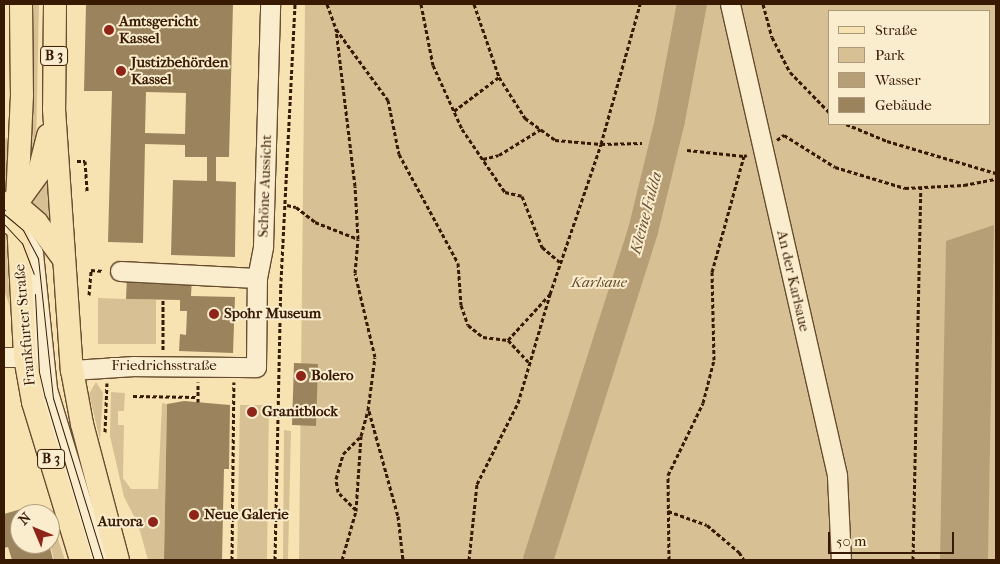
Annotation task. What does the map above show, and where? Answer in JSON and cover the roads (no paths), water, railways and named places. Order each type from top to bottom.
[{"type":"main road","name":"Frankfurter Straße","points":[[20,4],[22,95],[10,205],[14,357],[33,402],[82,560]]},
{"type":"main road","name":"B 3","points":[[55,4],[54,109],[64,259],[81,368],[82,424],[118,560]]},
{"type":"main road","points":[[4,126],[22,95]]},
{"type":"main road","points":[[54,109],[39,172],[10,205],[47,234],[64,259]]},
{"type":"main road","points":[[4,310],[14,357]]},
{"type":"street","name":"Schöne Aussicht","points":[[256,367],[257,278],[263,246],[270,4]]},
{"type":"street","name":"An der Karlsaue","points":[[730,4],[837,476],[841,560]]},
{"type":"street","points":[[10,205],[33,253],[47,389],[54,420],[99,560]]},
{"type":"street","points":[[120,271],[257,278]]},
{"type":"street","name":"Friedrichsstraße","points":[[81,368],[163,366],[256,367]]},
{"type":"water","points":[[994,225],[988,560],[940,560],[946,241]]},
{"type":"waterway","name":"Kleine Fulda","points":[[538,560],[643,231],[670,120],[692,4]]},
{"type":"tram line","points":[[4,214],[23,230],[38,258],[53,398],[103,560]]},
{"type":"tram line","points":[[4,224],[22,243],[34,274]]},
{"type":"tram line","points":[[35,294],[39,372],[94,560]]},
{"type":"place","name":"Amtsgericht Kassel","points":[[109,30]]},
{"type":"place","name":"Justizbehörden Kassel","points":[[121,71]]},
{"type":"place","name":"Spohr Museum","points":[[214,314]]},
{"type":"place","name":"Bolero","points":[[301,376]]},
{"type":"place","name":"Granitblock","points":[[252,412]]},
{"type":"place","name":"Neue Galerie","points":[[194,515]]},
{"type":"place","name":"Aurora","points":[[153,522]]},
{"type":"park label","name":"Karlsaue","points":[[599,283]]}]
